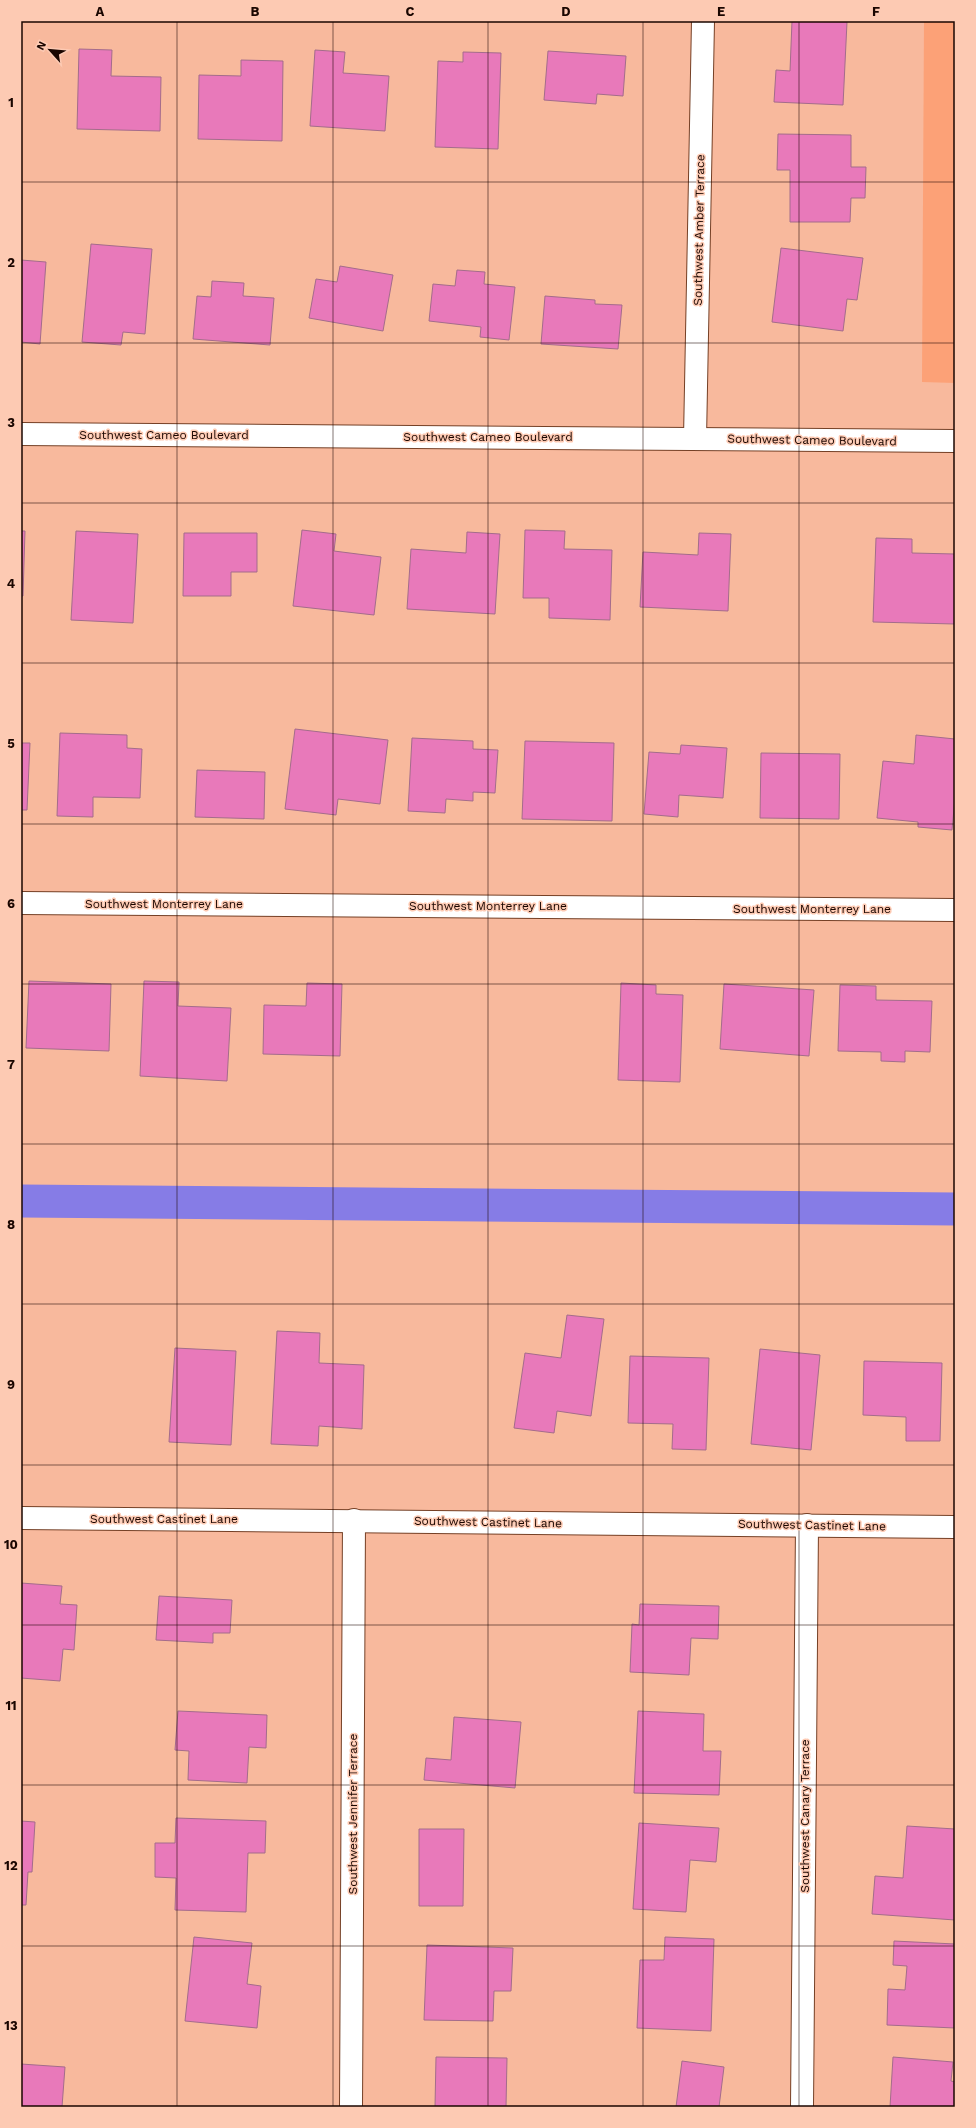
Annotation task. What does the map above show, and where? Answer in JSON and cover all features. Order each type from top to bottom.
[{"type":"street","name":"Southwest Amber Terrace","points":[[695,439],[703,21]]},
{"type":"street","name":"Southwest Cameo Boulevard","points":[[21,434],[955,441]]},
{"type":"street","name":"Southwest Monterrey Lane","points":[[21,903],[955,910]]},
{"type":"street","name":"Southwest Castinet Lane","points":[[21,1518],[354,1520],[955,1527]]},
{"type":"street","name":"Southwest Jennifer Terrace","points":[[351,2107],[354,1520]]},
{"type":"street","name":"Southwest Canary Terrace","points":[[802,2107],[807,1525]]},
{"type":"shaded area","points":[[924,21],[955,21],[955,383],[922,382]]},
{"type":"building","points":[[792,21],[847,22],[843,105],[774,102],[776,70],[790,71]]},
{"type":"building","points":[[79,49],[112,50],[111,76],[161,77],[160,131],[77,129]]},
{"type":"building","points":[[315,50],[345,52],[343,73],[389,76],[385,131],[310,126]]},
{"type":"building","points":[[548,51],[626,56],[623,96],[597,94],[596,104],[544,100]]},
{"type":"building","points":[[463,52],[501,53],[498,149],[435,147],[438,61],[463,62]]},
{"type":"building","points":[[241,60],[283,61],[282,141],[198,139],[199,75],[241,76]]},
{"type":"building","points":[[778,134],[851,135],[851,167],[866,167],[865,198],[851,198],[850,222],[790,222],[790,170],[777,170]]},
{"type":"building","points":[[91,244],[152,249],[145,334],[123,332],[121,345],[82,342]]},
{"type":"building","points":[[781,248],[863,258],[857,300],[847,299],[843,331],[772,322]]},
{"type":"building","points":[[21,260],[46,262],[40,344],[21,342]]},
{"type":"building","points":[[340,266],[393,275],[383,331],[309,318],[316,279],[337,282]]},
{"type":"building","points":[[457,270],[485,272],[484,284],[515,287],[509,340],[480,337],[481,327],[429,321],[433,284],[455,286]]},
{"type":"building","points":[[212,281],[244,283],[243,296],[274,298],[270,345],[193,339],[197,296],[211,297]]},
{"type":"building","points":[[545,296],[595,300],[595,304],[622,305],[618,349],[541,344]]},
{"type":"building","points":[[302,530],[336,534],[334,551],[381,557],[374,615],[293,606]]},
{"type":"building","points":[[525,530],[565,531],[564,549],[612,550],[610,620],[549,618],[549,598],[523,598]]},
{"type":"building","points":[[21,531],[25,531],[23,596],[21,596]]},
{"type":"building","points":[[76,531],[138,534],[133,623],[71,620]]},
{"type":"building","points":[[467,532],[500,534],[495,614],[407,609],[411,549],[466,553]]},
{"type":"building","points":[[184,533],[257,533],[257,572],[231,572],[231,596],[183,596]]},
{"type":"building","points":[[699,533],[731,534],[728,611],[640,607],[643,552],[698,555]]},
{"type":"building","points":[[876,538],[912,539],[912,553],[955,554],[955,624],[873,622]]},
{"type":"building","points":[[295,729],[388,740],[380,804],[338,799],[336,815],[285,809]]},
{"type":"building","points":[[60,733],[127,735],[127,748],[142,749],[140,798],[93,797],[93,817],[57,816]]},
{"type":"building","points":[[916,735],[955,739],[955,798],[952,830],[918,827],[918,822],[877,818],[883,761],[914,764]]},
{"type":"building","points":[[412,738],[473,741],[473,749],[498,750],[495,793],[473,792],[473,801],[446,799],[445,813],[408,811]]},
{"type":"building","points":[[525,741],[614,743],[612,821],[522,819]]},
{"type":"building","points":[[21,743],[30,743],[27,810],[21,810]]},
{"type":"building","points":[[681,745],[727,748],[723,798],[679,795],[678,817],[644,814],[649,752],[680,754]]},
{"type":"building","points":[[761,753],[840,754],[839,819],[760,818]]},
{"type":"building","points":[[197,770],[265,772],[264,819],[195,817]]},
{"type":"building","points":[[29,981],[111,984],[109,1051],[26,1048]]},
{"type":"building","points":[[144,981],[179,982],[178,1006],[231,1008],[227,1081],[140,1076]]},
{"type":"building","points":[[307,983],[342,984],[340,1056],[263,1054],[264,1005],[306,1006]]},
{"type":"building","points":[[621,983],[656,985],[656,994],[683,995],[680,1082],[618,1080]]},
{"type":"building","points":[[724,984],[814,990],[809,1056],[720,1049]]},
{"type":"building","points":[[840,985],[876,986],[876,1000],[932,1001],[930,1052],[905,1051],[905,1062],[881,1061],[881,1052],[838,1051]]},
{"type":"building","points":[[567,1315],[604,1319],[591,1416],[557,1411],[554,1433],[514,1428],[525,1353],[561,1358]]},
{"type":"building","points":[[277,1331],[320,1333],[319,1363],[364,1365],[362,1429],[319,1426],[318,1446],[271,1444]]},
{"type":"building","points":[[175,1348],[236,1351],[231,1445],[169,1442]]},
{"type":"building","points":[[760,1349],[820,1355],[811,1450],[751,1444]]},
{"type":"building","points":[[630,1356],[709,1358],[706,1450],[672,1449],[673,1424],[628,1423]]},
{"type":"building","points":[[864,1361],[942,1363],[940,1441],[906,1441],[906,1417],[863,1415]]},
{"type":"building","points":[[21,1583],[62,1586],[60,1604],[77,1605],[74,1650],[63,1649],[60,1681],[21,1678]]},
{"type":"building","points":[[159,1596],[232,1600],[230,1633],[213,1633],[213,1643],[156,1640]]},
{"type":"building","points":[[640,1604],[719,1606],[718,1639],[691,1638],[689,1675],[630,1672],[632,1624],[639,1625]]},
{"type":"building","points":[[178,1711],[267,1715],[266,1748],[249,1747],[247,1783],[188,1780],[189,1751],[175,1750]]},
{"type":"building","points":[[638,1711],[704,1714],[703,1751],[721,1751],[719,1795],[634,1793]]},
{"type":"building","points":[[454,1717],[521,1722],[515,1788],[424,1780],[426,1758],[451,1760]]},
{"type":"building","points":[[176,1818],[266,1821],[265,1853],[248,1853],[246,1912],[175,1910],[176,1878],[155,1877],[155,1843],[175,1843]]},
{"type":"building","points":[[21,1821],[35,1822],[32,1872],[28,1872],[26,1905],[21,1905]]},
{"type":"building","points":[[639,1823],[719,1828],[716,1862],[690,1860],[686,1912],[633,1909]]},
{"type":"building","points":[[907,1826],[955,1829],[955,1920],[872,1914],[875,1876],[903,1878]]},
{"type":"building","points":[[419,1829],[464,1829],[463,1906],[419,1906]]},
{"type":"building","points":[[194,1937],[252,1943],[247,1984],[261,1986],[257,2028],[185,2021]]},
{"type":"building","points":[[665,1937],[714,1939],[711,2031],[637,2028],[640,1960],[664,1960]]},
{"type":"building","points":[[894,1941],[955,1944],[955,2028],[887,2025],[888,1989],[905,1990],[907,1966],[893,1965]]},
{"type":"building","points":[[427,1945],[513,1948],[511,1991],[494,1991],[493,2021],[424,2020]]},
{"type":"building","points":[[436,2057],[507,2058],[506,2107],[435,2107]]},
{"type":"building","points":[[893,2057],[953,2062],[951,2081],[955,2082],[955,2107],[890,2107]]},
{"type":"building","points":[[682,2061],[724,2067],[719,2107],[676,2107]]},
{"type":"building","points":[[21,2064],[65,2067],[62,2107],[21,2107]]},
{"type":"waterway","points":[[21,1201],[955,1209]]}]
